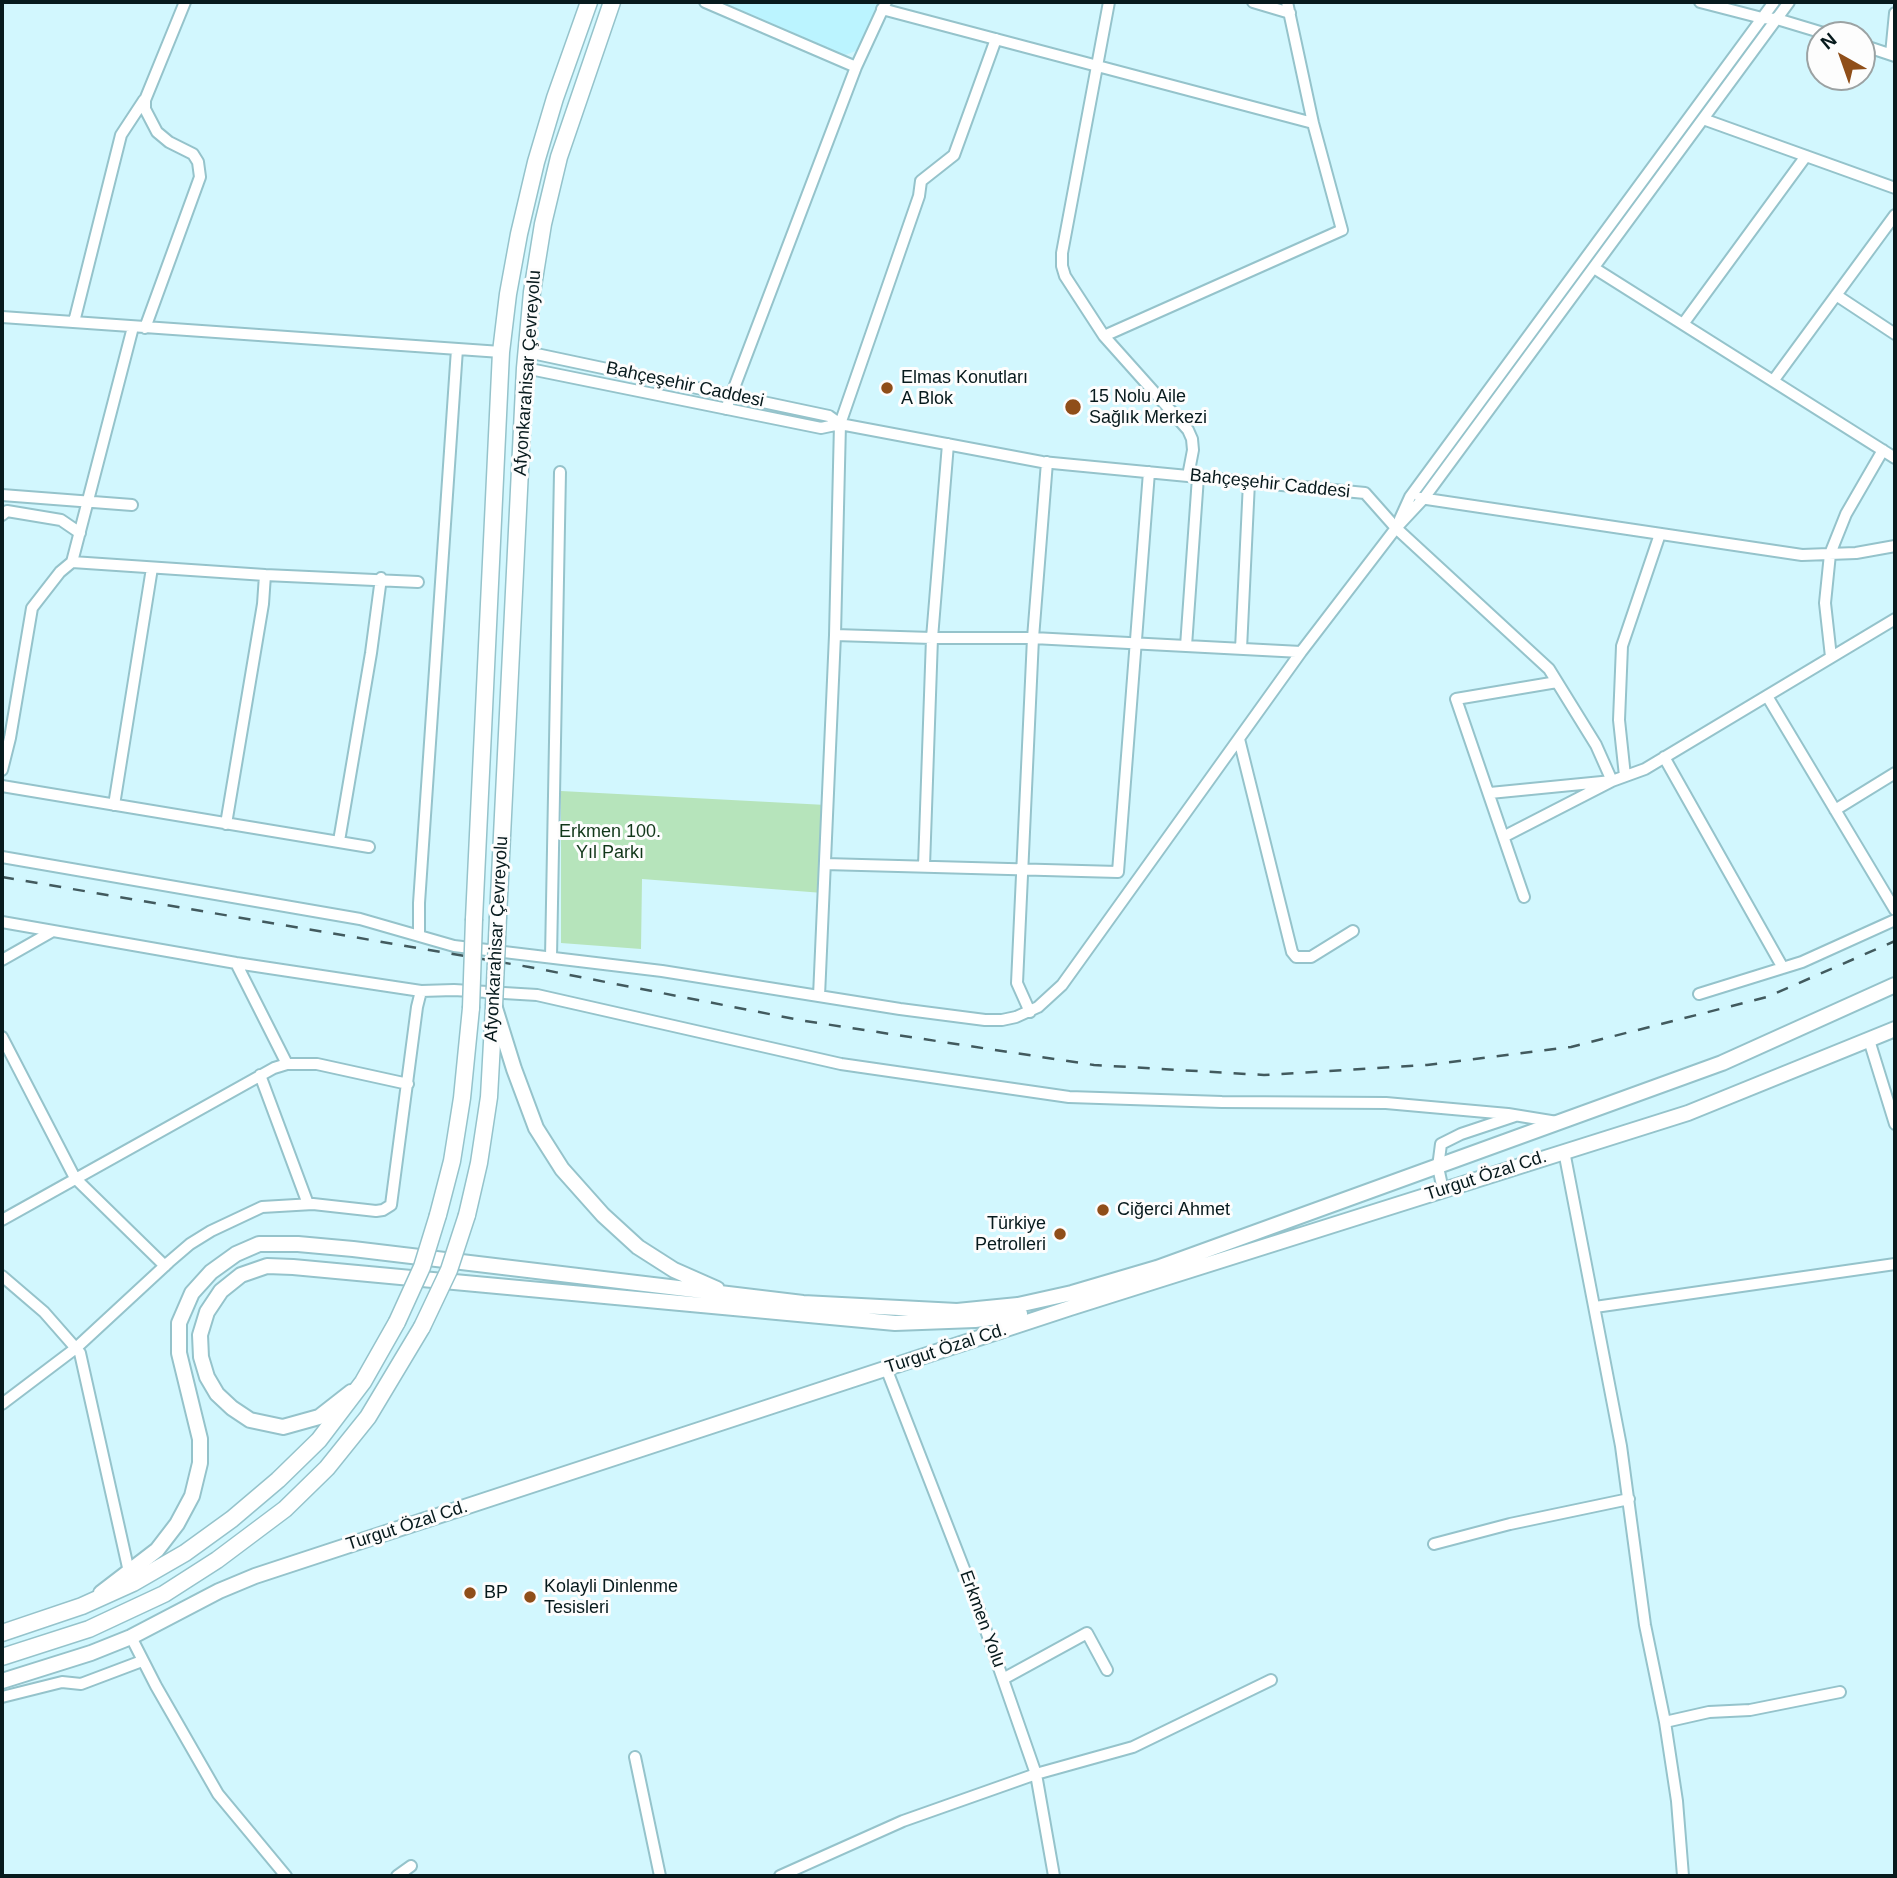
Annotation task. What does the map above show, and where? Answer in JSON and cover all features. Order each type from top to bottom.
[{"type":"highway","name":"Afyonkarahisar Çevreyolu","points":[[2,1633],[82,1606],[154,1571],[185,1553],[232,1519],[278,1480],[319,1440],[363,1382],[397,1322],[422,1268],[452,1161],[471,1008],[501,352],[517,246],[533,174],[555,98],[589,2]]},
{"type":"highway","name":"Afyonkarahisar Çevreyolu","points":[[2,1657],[89,1629],[164,1594],[217,1560],[285,1509],[327,1468],[368,1417],[422,1327],[449,1269],[467,1214],[479,1163],[489,1097],[526,360],[537,258],[568,124],[612,2]]},
{"type":"main road","name":"Turgut Özal Cd.","points":[[2,1681],[51,1667],[131,1637],[219,1591],[255,1576],[886,1368],[1722,1063],[1895,985]]},
{"type":"main road","points":[[494,1006],[536,1128],[562,1169],[596,1208],[638,1247],[674,1270],[728,1295]]},
{"type":"main road","name":"Turgut Özal Cd.","points":[[1071,1301],[1688,1113],[1895,1029]]},
{"type":"main road","points":[[82,1606],[157,1550],[177,1524],[192,1496],[200,1463],[200,1438],[179,1353],[179,1323],[192,1293],[211,1272],[236,1254],[259,1244],[298,1244],[803,1304],[957,1311],[1071,1301]]},
{"type":"main road","points":[[363,1382],[319,1417],[282,1427],[250,1420],[218,1394],[207,1377],[201,1357],[200,1335],[206,1312],[221,1291],[241,1275],[267,1266],[293,1266],[895,1323],[975,1320],[1071,1301]]},
{"type":"street","points":[[74,323],[121,135],[145,100],[185,2]]},
{"type":"street","points":[[705,2],[856,67]]},
{"type":"street","points":[[1110,2],[1062,253],[1062,266],[1065,276],[1104,336],[1188,430],[1192,439],[1186,646]]},
{"type":"street","points":[[1104,336],[1342,230],[1313,123],[1289,7],[1253,2]]},
{"type":"street","points":[[1700,2],[1806,28]]},
{"type":"street","points":[[1396,528],[1410,497],[1774,2]]},
{"type":"street","points":[[2,858],[360,919],[454,946],[662,971],[985,1020],[1002,1020],[1030,1012],[1062,985],[1301,652],[1396,528],[1423,498],[1789,2]]},
{"type":"street","points":[[726,409],[856,67],[884,5],[996,39],[1313,123]]},
{"type":"street","points":[[1876,50],[1893,55],[1895,13]]},
{"type":"street","points":[[819,996],[835,635],[840,424],[919,197],[920,181],[954,155],[996,39]]},
{"type":"street","points":[[2,769],[10,738],[32,608],[53,580],[72,562],[139,327],[200,177],[200,168],[193,154],[169,142],[157,132],[148,117],[145,100]]},
{"type":"street","points":[[1703,119],[1895,188]]},
{"type":"street","points":[[1683,324],[1806,156]]},
{"type":"street","points":[[1773,381],[1895,215]]},
{"type":"street","points":[[1594,268],[1895,458]]},
{"type":"street","points":[[1836,296],[1895,334]]},
{"type":"street","points":[[2,317],[501,352]]},
{"type":"street","points":[[419,935],[457,349]]},
{"type":"street","name":"Bahçeşehir Caddesi","points":[[526,360],[731,396],[828,416],[840,424]]},
{"type":"street","name":"Bahçeşehir Caddesi","points":[[526,360],[726,409],[821,428],[840,424],[1047,462],[1366,493],[1396,528],[1549,669],[1595,745],[1612,781]]},
{"type":"street","points":[[924,866],[932,638],[948,444]]},
{"type":"street","points":[[1832,657],[1825,603],[1830,554],[1846,514],[1883,450]]},
{"type":"street","points":[[1030,1012],[1019,993],[1017,983],[1033,638],[1047,462]]},
{"type":"street","points":[[551,957],[560,472]]},
{"type":"street","points":[[825,864],[1118,872],[1149,472]]},
{"type":"street","points":[[1241,649],[1249,482]]},
{"type":"street","points":[[2,495],[132,505]]},
{"type":"street","points":[[1410,497],[1802,555],[1856,553],[1895,546]]},
{"type":"street","points":[[2,515],[7,511],[61,520],[80,533]]},
{"type":"street","points":[[1625,776],[1619,720],[1622,646],[1660,534]]},
{"type":"street","points":[[72,562],[418,582]]},
{"type":"street","points":[[114,805],[152,568]]},
{"type":"street","points":[[226,824],[263,604],[265,575]]},
{"type":"street","points":[[339,841],[381,578]]},
{"type":"street","points":[[1505,836],[1612,781],[1645,769],[1895,619]]},
{"type":"street","points":[[835,635],[1033,638],[1301,652]]},
{"type":"street","points":[[1524,898],[1456,699],[1557,682]]},
{"type":"street","points":[[1767,696],[1895,909]]},
{"type":"street","points":[[1238,739],[1292,952],[1296,957],[1311,957],[1353,932]]},
{"type":"street","points":[[1664,757],[1783,968]]},
{"type":"street","points":[[1835,810],[1895,773]]},
{"type":"street","points":[[1490,793],[1612,781]]},
{"type":"street","points":[[2,786],[369,847]]},
{"type":"street","points":[[1699,993],[1783,968],[1895,920]]},
{"type":"street","points":[[2,922],[236,963],[421,991],[454,990],[537,995],[841,1064],[1069,1097],[1222,1102],[1386,1103],[1518,1115],[1560,1122]]},
{"type":"street","points":[[2,960],[53,931]]},
{"type":"street","points":[[236,963],[287,1063]]},
{"type":"street","points":[[2,1404],[76,1348],[190,1244],[211,1231],[262,1207],[309,1204],[376,1211],[391,1205],[421,991]]},
{"type":"street","points":[[2,1037],[75,1178],[165,1266]]},
{"type":"street","points":[[1868,1040],[1895,1124]]},
{"type":"street","points":[[2,1220],[287,1063],[317,1064],[408,1084]]},
{"type":"street","points":[[260,1076],[309,1204]]},
{"type":"street","points":[[1443,1189],[1438,1167],[1441,1144],[1461,1134],[1518,1115]]},
{"type":"street","points":[[1564,1151],[1629,1499],[1645,1625],[1665,1722],[1677,1801],[1683,1876]]},
{"type":"street","points":[[1595,1307],[1895,1264]]},
{"type":"street","points":[[4,1283],[44,1312],[80,1353],[129,1572]]},
{"type":"street","name":"Erkmen Yolu","points":[[886,1368],[968,1579],[1036,1774],[1054,1876]]},
{"type":"street","points":[[1434,1544],[1510,1524],[1629,1499]]},
{"type":"street","points":[[1003,1679],[1087,1633],[1107,1670]]},
{"type":"street","points":[[131,1637],[218,1794],[286,1876]]},
{"type":"street","points":[[2,1697],[62,1682],[81,1684],[142,1661]]},
{"type":"street","points":[[780,1876],[903,1821],[1036,1774],[1133,1747],[1271,1680]]},
{"type":"street","points":[[1665,1722],[1709,1712],[1750,1710],[1840,1692]]},
{"type":"street","points":[[635,1758],[660,1876]]},
{"type":"street","points":[[397,1876],[411,1866]]},
{"type":"shaded area","points":[[722,2],[880,2],[856,51],[845,55]]},
{"type":"green space","name":"Erkmen 100. Yıl Parkı","points":[[561,791],[826,805],[823,893],[642,879],[641,949],[561,943]]},
{"type":"railway","points":[[2,877],[529,967],[805,1021],[1094,1065],[1264,1075],[1427,1065],[1571,1047],[1767,997],[1895,941]]},
{"type":"place","name":"Elmas Konutları A Blok","points":[[887,388]]},
{"type":"place","name":"15 Nolu Aile Sağlık Merkezi","points":[[1073,407]]},
{"type":"place","name":"Ciğerci Ahmet","points":[[1103,1210]]},
{"type":"place","name":"Türkiye Petrolleri","points":[[1060,1234]]},
{"type":"place","name":"BP","points":[[470,1593]]},
{"type":"place","name":"Kolayli Dinlenme Tesisleri","points":[[530,1597]]}]
